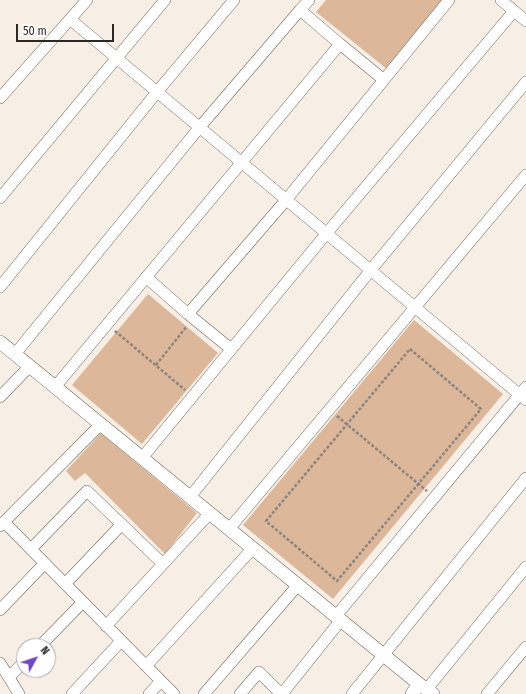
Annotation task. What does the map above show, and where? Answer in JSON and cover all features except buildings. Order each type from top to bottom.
[{"type":"street","points":[[0,98],[71,20],[87,0]]},
{"type":"street","points":[[0,198],[165,0]]},
{"type":"street","points":[[0,287],[157,92],[234,0]]},
{"type":"street","points":[[15,354],[199,128],[309,0]]},
{"type":"street","points":[[191,316],[449,0]]},
{"type":"street","points":[[501,0],[526,20]]},
{"type":"street","points":[[300,10],[384,80]]},
{"type":"street","points":[[142,458],[326,234],[514,11]]},
{"type":"street","points":[[71,20],[414,308],[524,394],[434,498],[338,618],[281,694],[259,672],[240,694]]},
{"type":"street","points":[[55,387],[240,162],[340,44]]},
{"type":"street","points":[[190,497],[370,271],[526,82]]},
{"type":"street","points":[[229,529],[526,175]]},
{"type":"street","points":[[146,277],[231,349]]},
{"type":"street","points":[[0,342],[383,654],[423,690],[526,567]]},
{"type":"street","points":[[0,397],[30,366]]},
{"type":"street","points":[[101,424],[2,524],[31,549],[174,694]]},
{"type":"street","points":[[352,694],[526,478]]},
{"type":"street","points":[[31,549],[88,491],[162,564]]},
{"type":"street","points":[[106,626],[210,513]]},
{"type":"street","points":[[66,584],[122,524]]},
{"type":"street","points":[[146,666],[253,548]]},
{"type":"street","points":[[0,610],[44,563]]},
{"type":"street","points":[[204,694],[298,586]]},
{"type":"street","points":[[48,638],[83,602]]},
{"type":"street","points":[[72,694],[121,641]]},
{"type":"street","points":[[487,694],[526,647]]},
{"type":"street","points":[[0,663],[19,694]]},
{"type":"street","points":[[9,677],[16,670]]},
{"type":"street","points":[[148,694],[161,681]]},
{"type":"path","points":[[156,365],[191,316]]},
{"type":"path","points":[[107,325],[193,396]]},
{"type":"path","points":[[410,349],[481,409],[337,581],[266,521],[347,424],[410,349]]},
{"type":"path","points":[[329,409],[434,498]]},
{"type":"shaded area","points":[[326,0],[443,0],[387,69],[316,12]]},
{"type":"shaded area","points":[[148,294],[218,353],[142,444],[72,385]]},
{"type":"shaded area","points":[[414,320],[503,394],[333,599],[243,525]]},
{"type":"shaded area","points":[[101,433],[197,513],[165,554],[85,473],[75,481],[66,471]]}]
